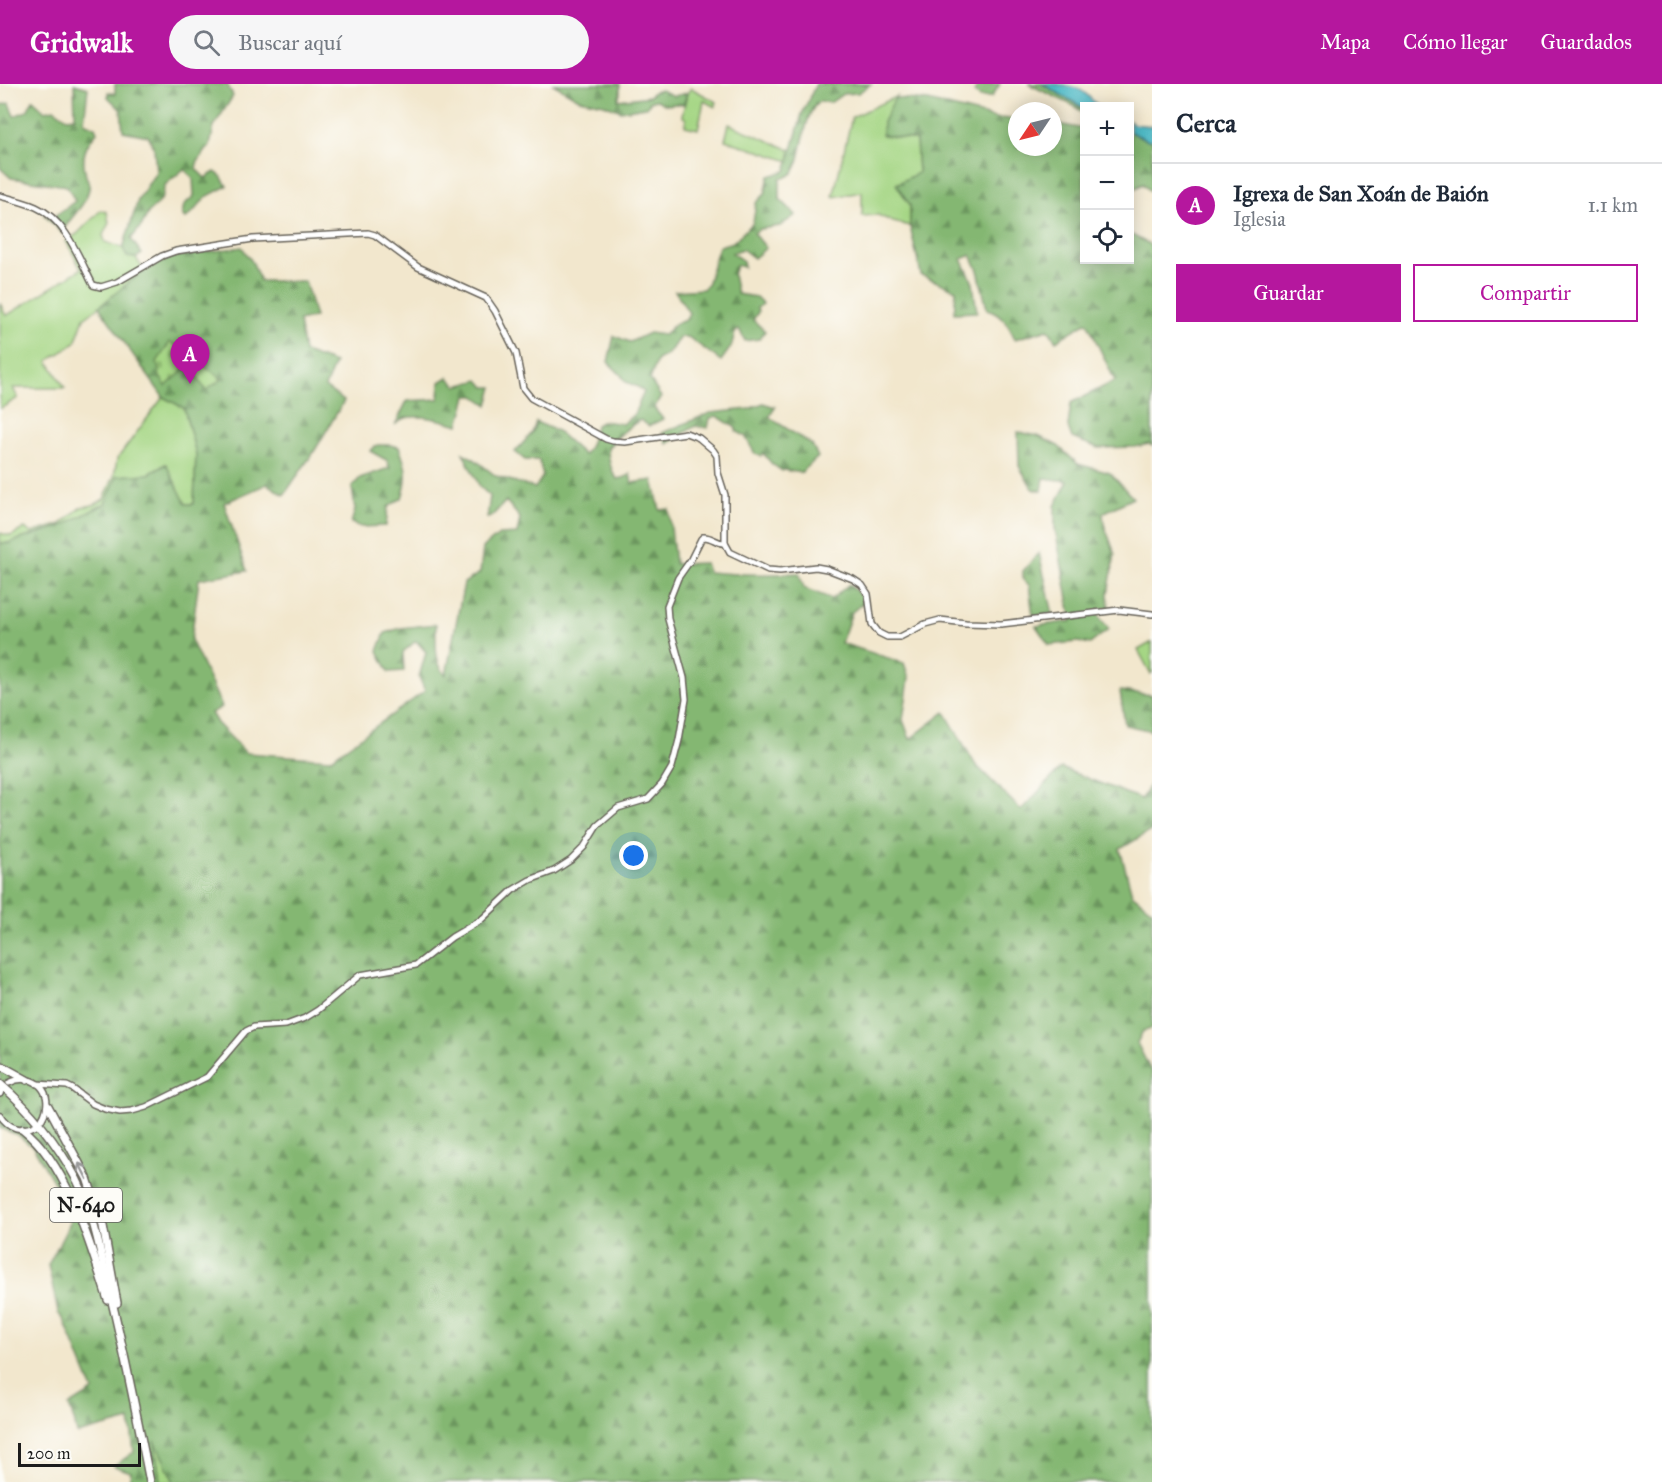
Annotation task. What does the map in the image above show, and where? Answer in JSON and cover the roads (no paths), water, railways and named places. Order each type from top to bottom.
[{"type":"highway","points":[[0,1065],[27,1080]]},
{"type":"highway","name":"N-640","points":[[0,1090],[37,1119],[54,1142],[77,1181],[95,1227],[124,1350],[150,1482]]},
{"type":"highway","points":[[48,1107],[87,1178],[103,1226],[124,1350]]},
{"type":"highway","points":[[23,1129],[43,1149],[66,1187],[85,1231],[124,1350]]},
{"type":"street","points":[[0,196],[35,207],[56,222],[66,234],[93,285],[102,287],[117,282],[162,256],[176,251],[253,239],[368,233],[375,235],[418,267],[486,298],[516,353],[523,388],[531,398],[613,441],[625,442],[686,433],[699,438],[717,456],[718,473],[725,495],[725,543],[728,550],[768,570],[816,567],[853,579],[862,585],[868,594],[870,620],[874,627],[882,635],[890,638],[900,637],[925,624],[940,620],[1001,624],[1119,610],[1152,614]]},
{"type":"street","points":[[9,1083],[15,1080],[27,1080],[37,1084],[63,1085],[73,1089],[93,1104],[120,1112],[146,1107],[207,1077],[246,1031],[254,1027],[286,1024],[305,1018],[360,975],[416,965],[452,937],[481,920],[513,890],[530,880],[554,871],[571,860],[584,847],[597,826],[618,808],[648,799],[662,784],[672,767],[686,699],[684,678],[668,619],[667,606],[678,578],[701,539],[709,537],[722,544],[725,543]]},
{"type":"street","points":[[37,1084],[45,1093],[48,1107],[42,1119]]},
{"type":"street","points":[[46,1097],[50,1090],[63,1085]]},
{"type":"street","points":[[0,1115],[11,1126],[23,1129],[36,1125]]},
{"type":"water","points":[[1042,84],[1070,86],[1085,93],[1094,102],[1080,102],[1080,106]]},
{"type":"water","points":[[1134,124],[1152,126],[1152,140],[1134,134]]},
{"type":"place","name":"Igrexa de San Xoán de Baión","points":[[190,384]]}]
